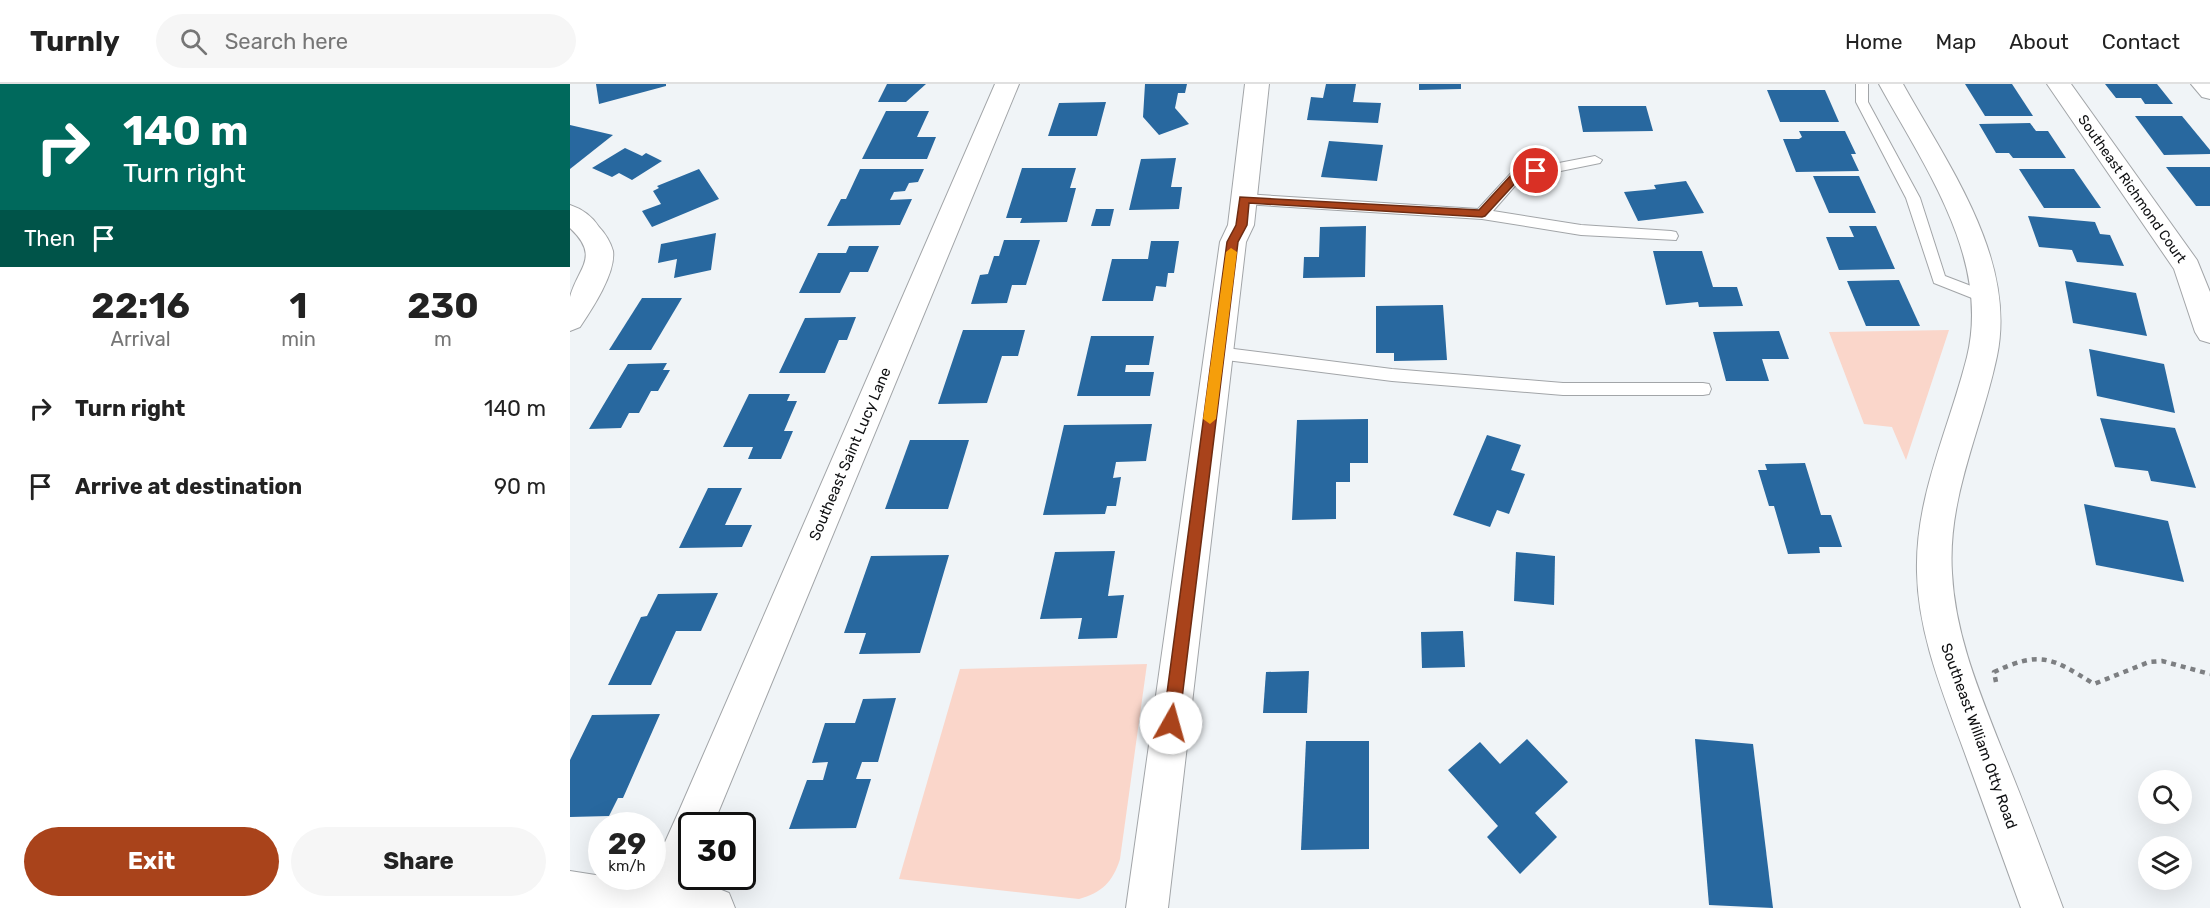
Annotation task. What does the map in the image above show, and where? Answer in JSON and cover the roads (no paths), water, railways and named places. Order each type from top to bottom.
[{"type":"street","name":"Southeast Saint Lucy Lane","points":[[698,812],[1007,84]]},
{"type":"street","points":[[1147,908],[1218,353],[1233,242],[1241,225],[1257,84]]},
{"type":"street","name":"Southeast William Otty Road","points":[[1891,84],[1973,240],[1980,260],[1987,298],[1987,323],[1982,356],[1938,507],[1935,578],[1940,623],[1967,709],[2042,908]]},
{"type":"street","name":"Southeast Richmond Court","points":[[2059,84],[2187,267],[2210,332]]},
{"type":"street","points":[[2203,84],[2210,92]]},
{"type":"street","points":[[570,214],[585,224],[599,250],[595,274],[570,320]]},
{"type":"street","name":"Southeast Saint Lucy Lane","points":[[661,901],[678,860]]},
{"type":"street","points":[[570,892],[714,908]]},
{"type":"lane","points":[[1862,84],[1862,102],[1914,198],[1939,279],[1987,298]]},
{"type":"lane","points":[[1482,214],[1516,175],[1595,160]]},
{"type":"lane","points":[[1244,199],[1482,214],[1581,230],[1671,236]]},
{"type":"lane","points":[[1218,353],[1392,375],[1563,389],[1703,388]]}]
